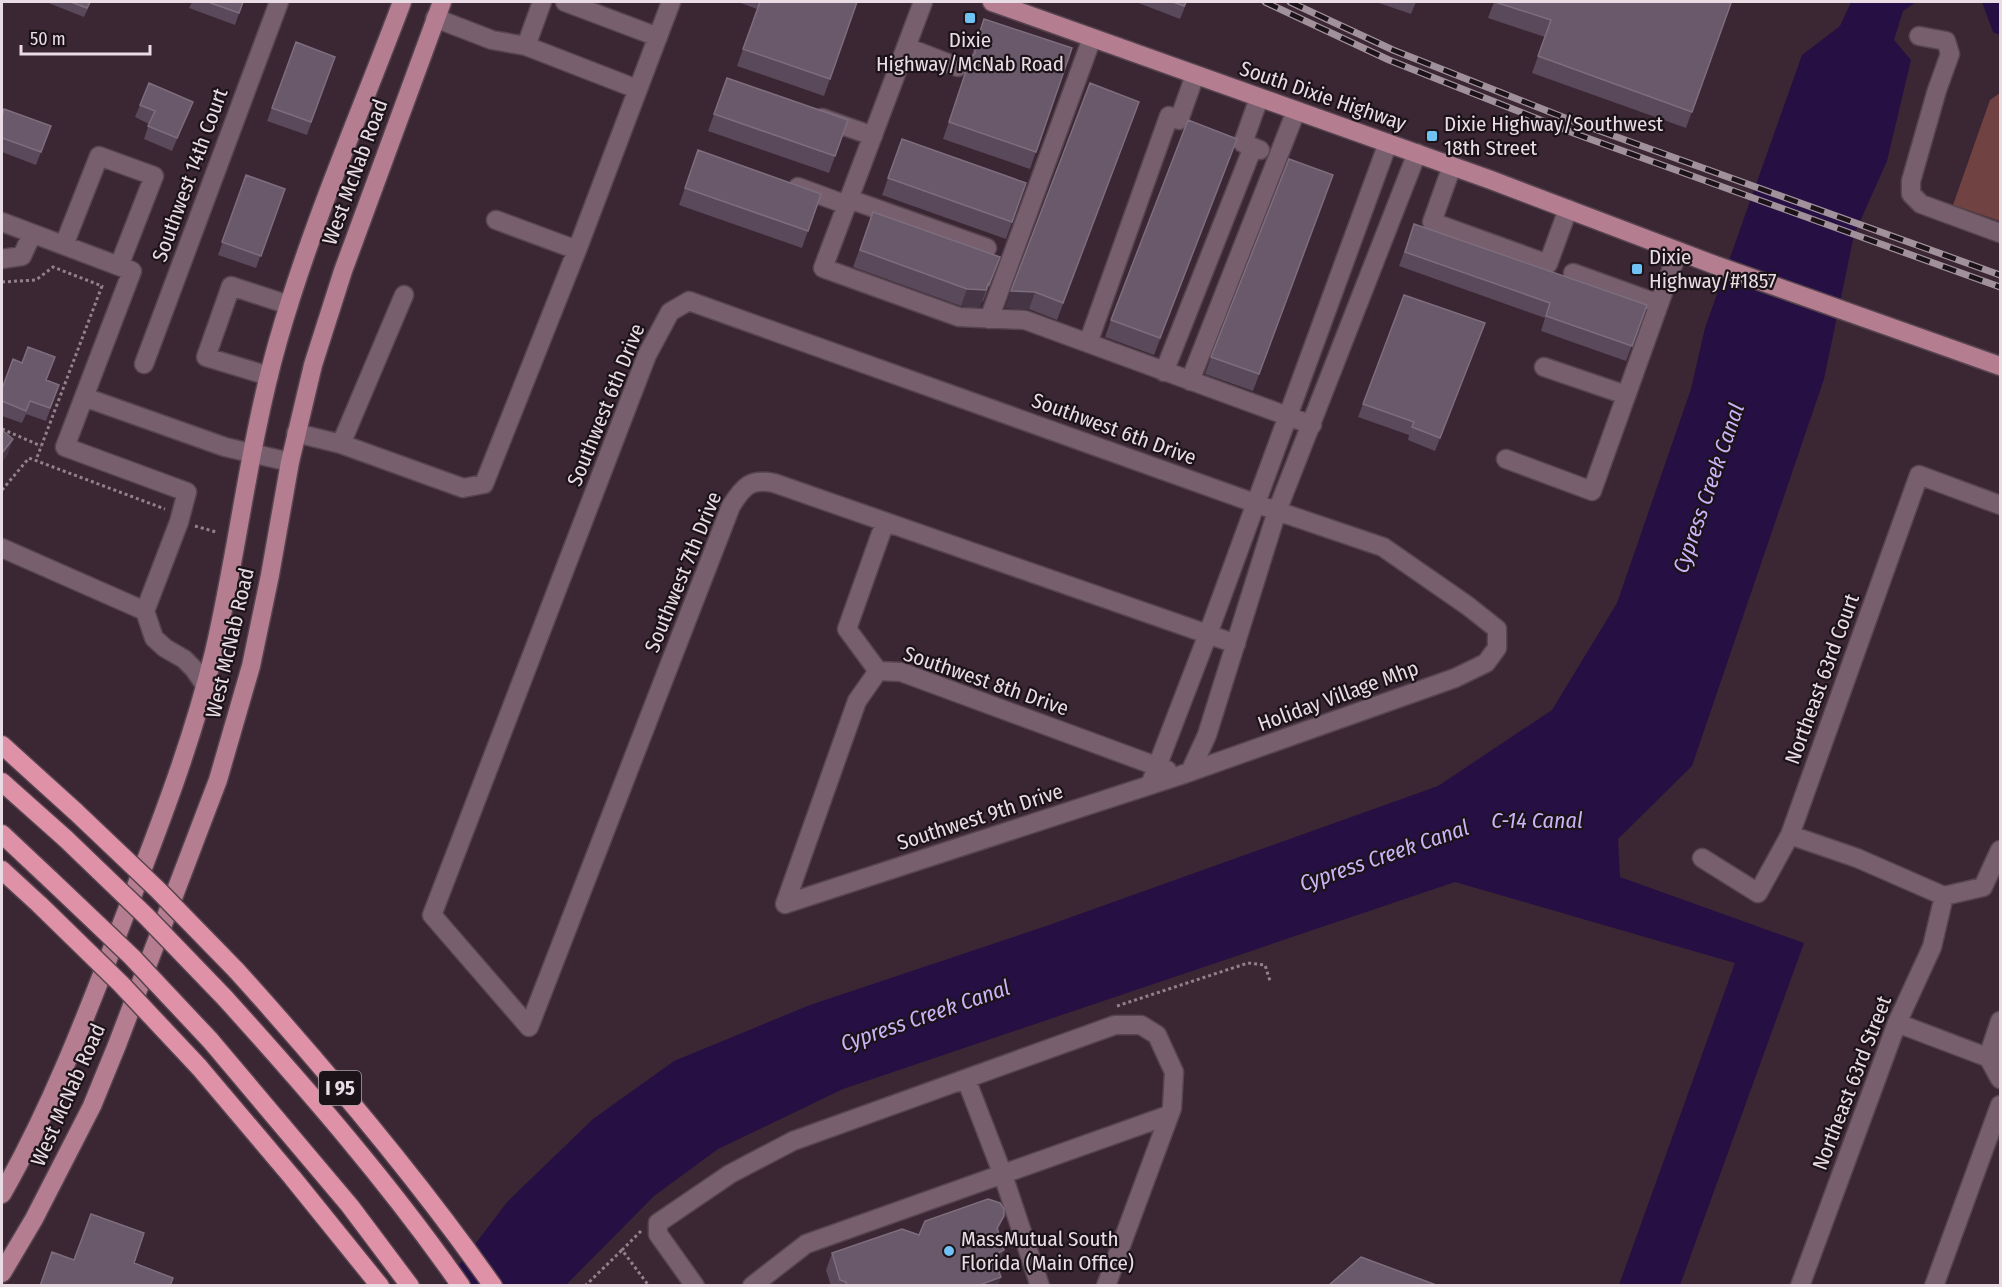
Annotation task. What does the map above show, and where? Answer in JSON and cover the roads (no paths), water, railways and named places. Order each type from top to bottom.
[{"type":"highway","name":"I 95","points":[[2,745],[149,881],[236,970],[336,1083],[438,1210],[493,1286]]},
{"type":"highway","points":[[2,782],[66,839],[154,924],[225,998],[325,1112],[461,1286]]},
{"type":"highway","points":[[2,834],[132,957],[210,1040],[310,1158],[410,1286]]},
{"type":"highway","points":[[2,870],[121,984],[199,1067],[380,1286]]},
{"type":"main road","name":"West McNab Road","points":[[2,1194],[48,1103],[85,1018],[173,789],[205,685],[225,601],[251,454],[269,376],[289,305],[328,195],[402,2]]},
{"type":"main road","name":"South Dixie Highway","points":[[992,2],[1417,153],[1715,265],[2001,366]]},
{"type":"main road","name":"West McNab Road","points":[[2,1273],[34,1219],[92,1106],[207,811],[228,751],[251,666],[290,462],[313,365],[343,271],[438,10]]},
{"type":"street","name":"Southwest 14th Court","points":[[144,364],[279,2]]},
{"type":"street","points":[[526,46],[542,2]]},
{"type":"street","points":[[565,2],[658,37]]},
{"type":"street","points":[[296,433],[341,444],[463,488],[484,484],[577,250],[671,2]]},
{"type":"street","points":[[923,2],[823,268],[959,317],[1025,320],[1312,425]]},
{"type":"street","points":[[438,10],[492,40],[526,46],[637,89]]},
{"type":"street","points":[[1919,36],[1946,41],[1950,54],[1937,90],[1911,181],[1911,194],[1921,204],[2001,233]]},
{"type":"street","points":[[989,319],[1092,38]]},
{"type":"street","points":[[906,47],[958,67]]},
{"type":"street","points":[[1088,343],[1169,116],[1179,120],[1195,75]]},
{"type":"street","points":[[1259,98],[1243,143],[1278,157]]},
{"type":"street","points":[[1190,381],[1296,111]]},
{"type":"street","points":[[810,113],[873,136]]},
{"type":"street","points":[[1150,785],[1208,634],[1388,143]]},
{"type":"street","points":[[1164,372],[1253,147]]},
{"type":"street","points":[[1185,773],[1207,735],[1277,511],[1417,153]]},
{"type":"street","points":[[64,245],[99,156],[154,176],[119,266]]},
{"type":"street","points":[[1452,166],[1432,222],[1548,264],[1568,209]]},
{"type":"street","points":[[782,182],[987,248]]},
{"type":"street","points":[[496,220],[577,250]]},
{"type":"street","points":[[2,222],[132,271],[65,447],[187,492],[179,522],[145,610],[154,638],[165,648],[184,659],[205,685]]},
{"type":"street","points":[[1220,230],[1245,240]]},
{"type":"street","points":[[2,259],[22,256],[32,234]]},
{"type":"street","points":[[1506,459],[1592,491],[1678,251]]},
{"type":"street","points":[[1573,273],[1659,304]]},
{"type":"street","points":[[269,376],[206,357],[231,286],[289,305]]},
{"type":"street","points":[[341,444],[404,295]]},
{"type":"street","name":"Southwest 6th Drive","points":[[529,1027],[432,915],[647,355],[670,312],[688,301],[1277,511]]},
{"type":"street","points":[[1544,367],[1626,395]]},
{"type":"street","points":[[84,397],[225,447],[290,462]]},
{"type":"street","name":"Northeast 63rd Court","points":[[1702,858],[1758,893],[1790,835],[1919,475],[2001,505]]},
{"type":"street","name":"Southwest 7th Drive","points":[[529,1027],[731,506],[744,487],[762,480],[774,483],[1236,644]]},
{"type":"street","name":"Holiday Village Mhp","points":[[1185,773],[1455,678],[1486,663],[1497,648],[1497,629],[1383,547],[1277,511]]},
{"type":"street","points":[[878,671],[847,629],[885,522]]},
{"type":"street","points":[[2,548],[145,610]]},
{"type":"street","name":"Southwest 8th Drive","points":[[785,904],[857,701],[878,671],[901,672],[1158,766],[1185,773]]},
{"type":"street","name":"Southwest 9th Drive","points":[[785,904],[1185,773]]},
{"type":"street","points":[[1790,835],[1857,858],[1944,896],[1983,887],[1999,853]]},
{"type":"street","name":"Northeast 63rd Street","points":[[1800,1286],[1897,1023],[1932,947],[1944,896]]},
{"type":"street","points":[[2001,1021],[1994,1059],[2001,1079]]},
{"type":"street","points":[[1897,1023],[1994,1059]]},
{"type":"street","points":[[695,1286],[658,1234],[658,1223],[730,1174],[794,1141],[1115,1025],[1141,1025],[1157,1035],[1174,1072],[1172,1108],[1106,1286]]},
{"type":"street","points":[[966,1079],[1004,1175],[1040,1286]]},
{"type":"street","points":[[1935,1286],[2001,1105]]},
{"type":"street","points":[[752,1286],[806,1244],[1169,1115]]},
{"type":"water","name":"C-14 Canal","points":[[1851,2],[1916,2],[1903,11],[1894,40],[1911,60],[1887,161],[1854,235],[1824,379],[1692,766],[1618,839],[1620,877],[1804,943],[1680,1285],[1619,1285],[1735,963],[1455,882],[843,1089],[718,1149],[654,1196],[566,1285],[443,1286],[508,1201],[593,1119],[674,1061],[810,1005],[1049,925],[1438,786],[1552,710],[1617,603],[1691,389],[1705,328],[1802,55],[1840,26]]},
{"type":"water","points":[[1982,2],[2000,2],[2000,35],[1993,32]]},
{"type":"railway","points":[[1265,2],[1389,60],[1576,134],[2000,287]]},
{"type":"railway","points":[[1290,2],[1393,50],[1578,123],[2000,275]]},
{"type":"place","name":"Dixie Highway/McNab Road","points":[[970,18]]},
{"type":"place","name":"Dixie Highway/Southwest 18th Street","points":[[1432,136]]},
{"type":"place","name":"Dixie Highway/#1857","points":[[1637,269]]},
{"type":"place","name":"MassMutual South Florida (Main Office)","points":[[949,1251]]},
{"type":"water label","name":"Cypress Creek Canal","points":[[1708,488]]},
{"type":"water label","name":"Cypress Creek Canal","points":[[1384,855]]},
{"type":"water label","name":"Cypress Creek Canal","points":[[925,1015]]}]
